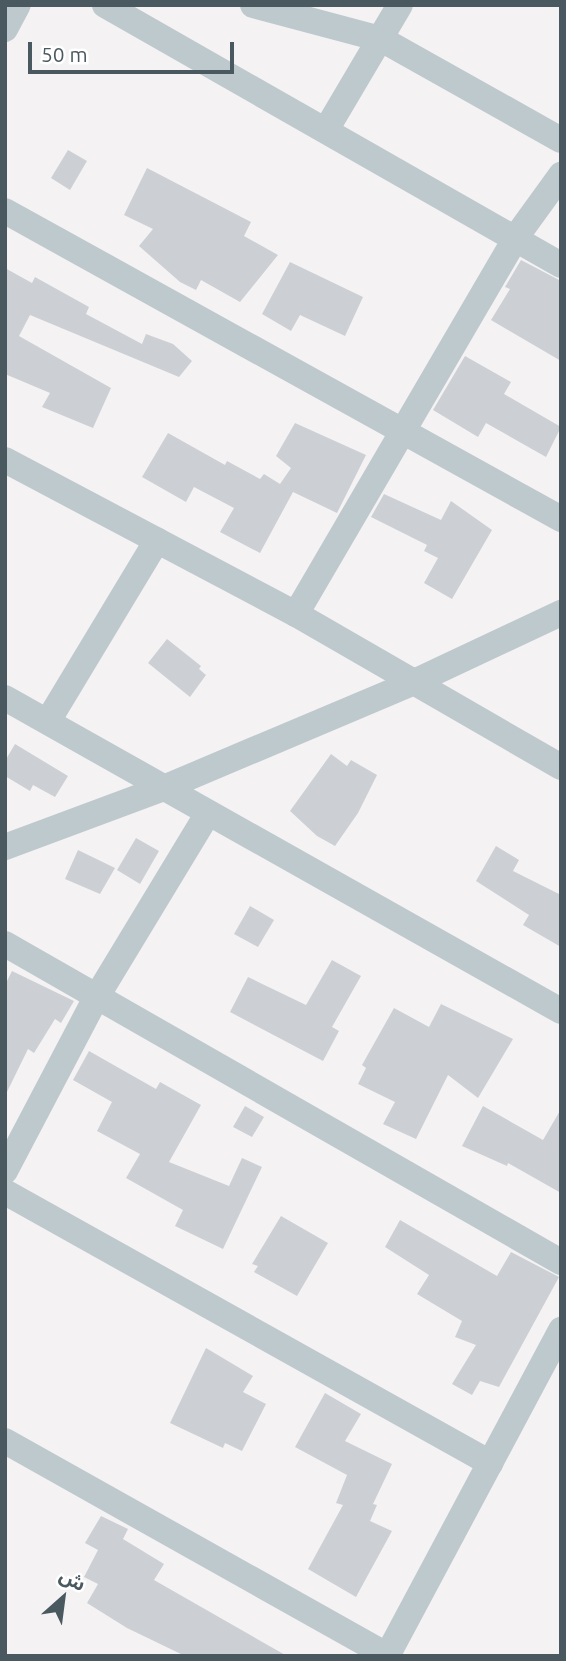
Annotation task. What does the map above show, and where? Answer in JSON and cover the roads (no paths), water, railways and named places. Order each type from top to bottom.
[{"type":"street","points":[[5,29],[18,5]]},
{"type":"street","points":[[105,5],[561,265]]},
{"type":"street","points":[[253,5],[381,39],[561,140]]},
{"type":"street","points":[[326,130],[400,5]]},
{"type":"street","points":[[296,614],[516,237],[561,175]]},
{"type":"street","points":[[5,211],[405,430],[561,519]]},
{"type":"street","points":[[5,460],[296,614],[561,767]]},
{"type":"street","points":[[48,721],[158,540]]},
{"type":"street","points":[[5,847],[166,787],[412,683],[561,613]]},
{"type":"street","points":[[5,698],[561,1012]]},
{"type":"street","points":[[5,1171],[96,998],[208,813]]},
{"type":"street","points":[[5,944],[561,1262]]},
{"type":"street","points":[[5,1192],[489,1463]]},
{"type":"street","points":[[5,1441],[387,1656],[561,1330]]}]
